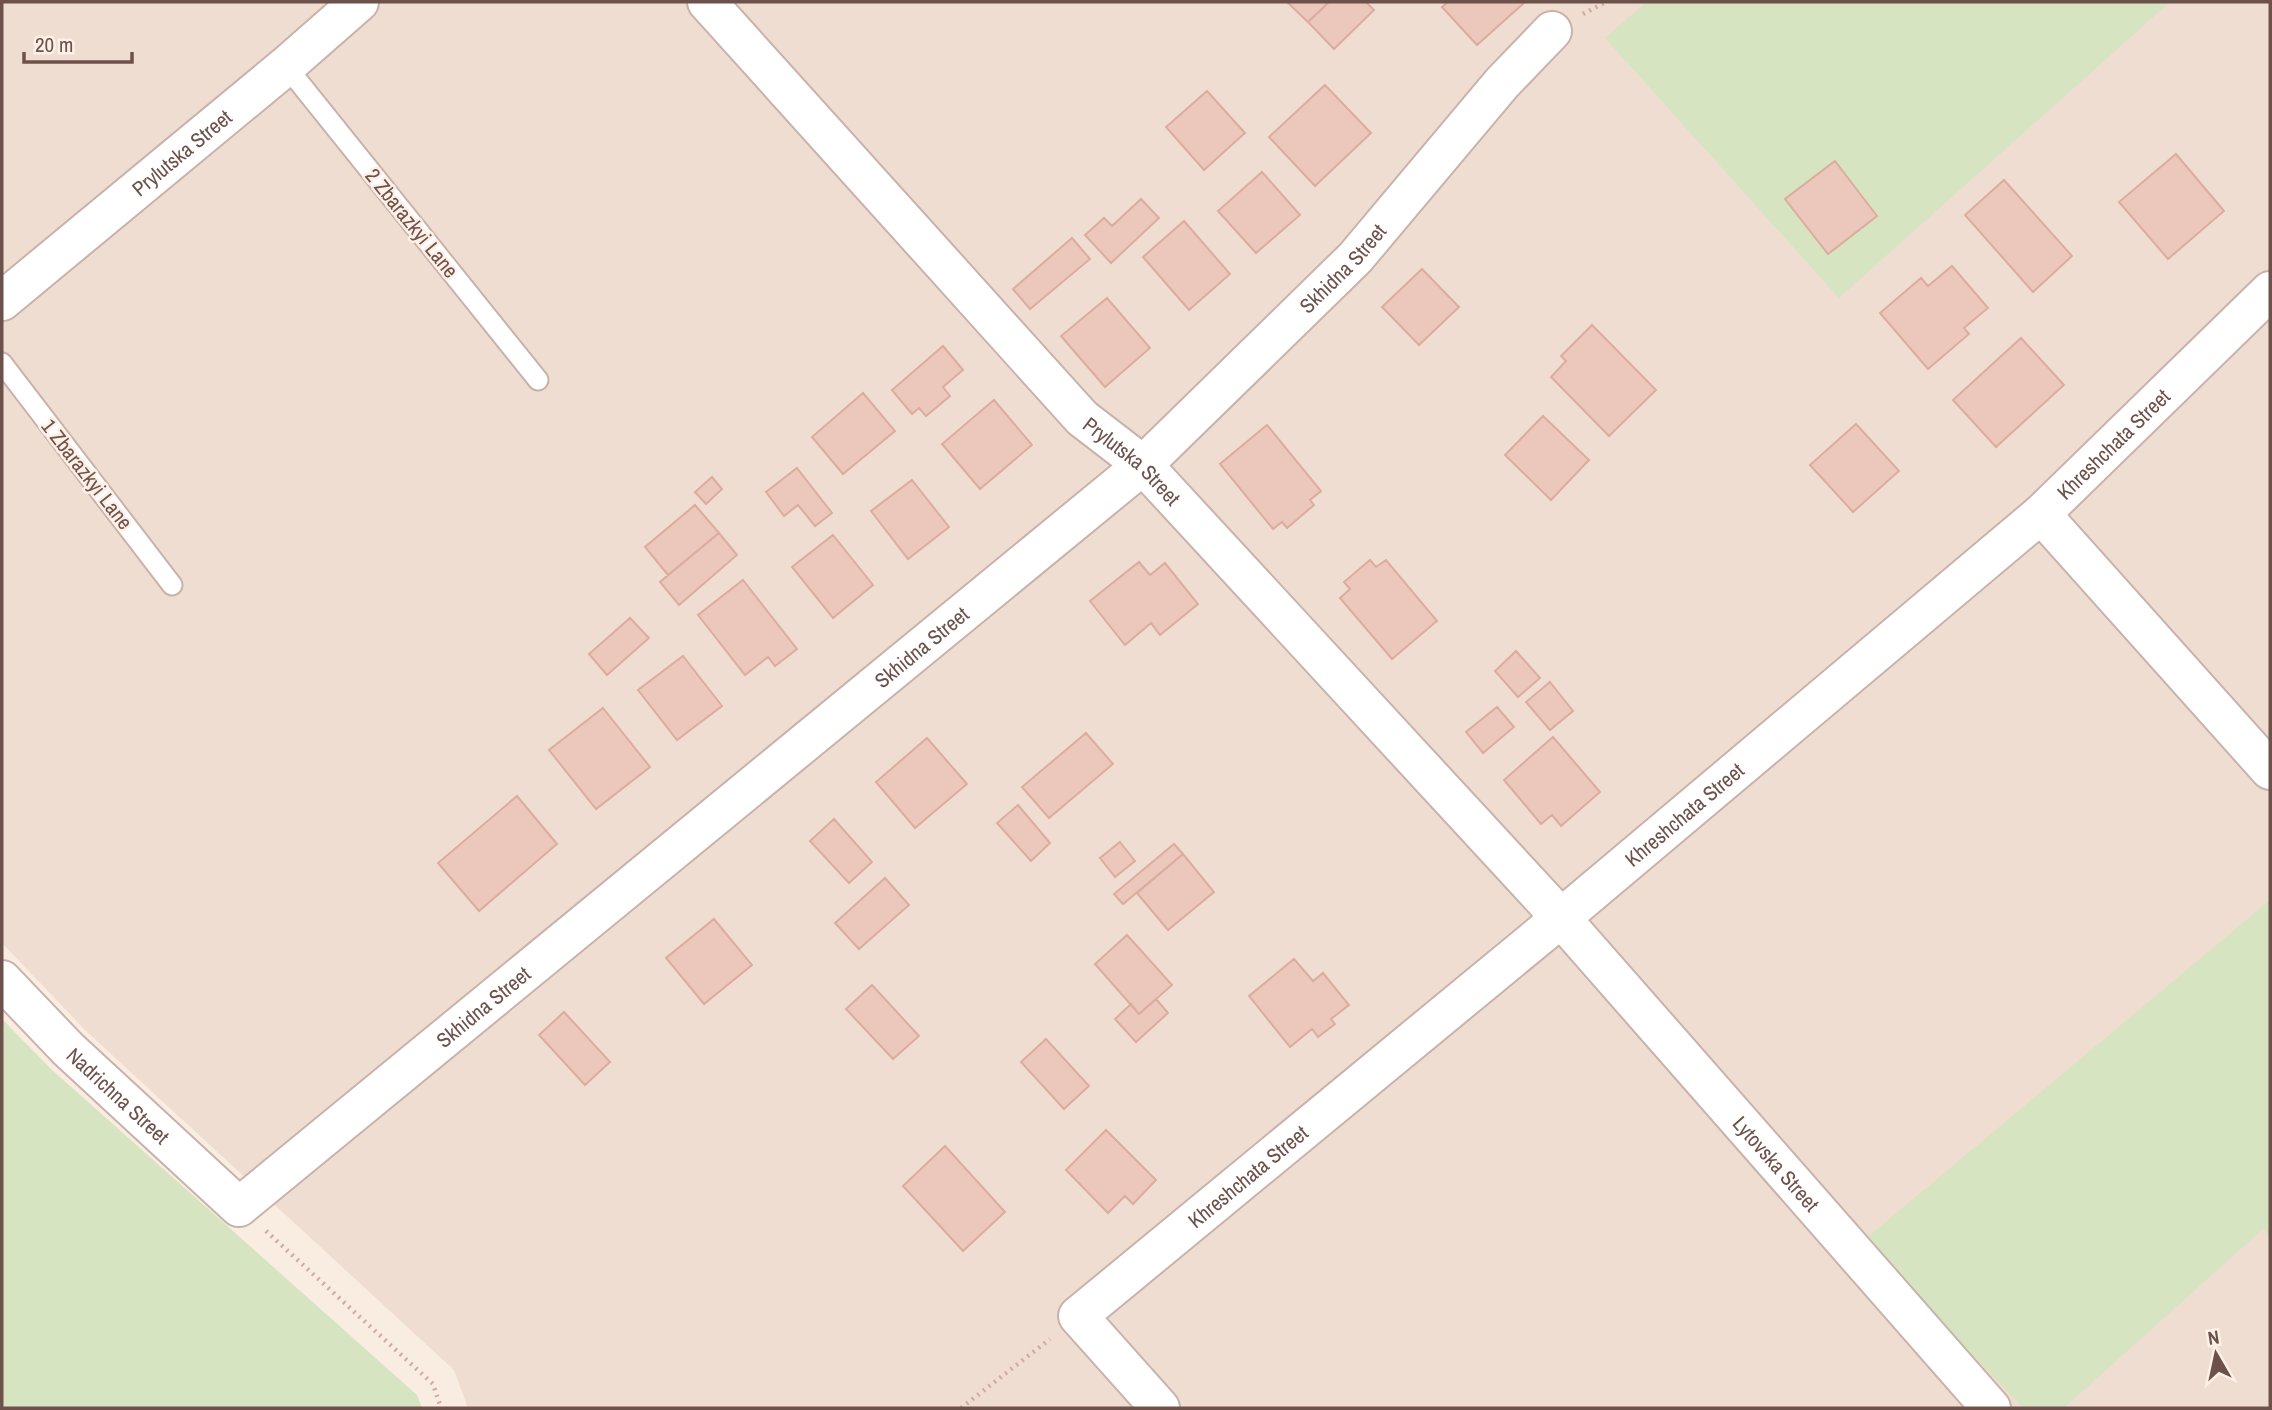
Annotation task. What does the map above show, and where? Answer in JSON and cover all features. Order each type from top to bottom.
[{"type":"street","name":"Prylutska Street","points":[[2,301],[286,66],[359,2]]},
{"type":"street","name":"Prylutska Street","points":[[707,2],[1082,418],[1143,465],[1561,918]]},
{"type":"street","name":"Skhidna Street","points":[[239,1207],[1143,465],[1355,258],[1502,83],[1552,31]]},
{"type":"street","name":"Khreshchata Street","points":[[1078,1316],[1561,918],[2041,514],[2270,291]]},
{"type":"street","points":[[2041,514],[2270,771]]},
{"type":"street","name":"Lytovska Street","points":[[1561,918],[1992,1408]]},
{"type":"street","name":"Nadrichna Street","points":[[2,980],[68,1049],[239,1207]]},
{"type":"street","points":[[1078,1316],[1160,1408]]},
{"type":"lane","name":"2 Zbarazkyi Lane","points":[[286,66],[538,380]]},
{"type":"lane","name":"1 Zbarazkyi Lane","points":[[2,363],[172,584]]},
{"type":"path","points":[[239,1207],[433,1384],[441,1408]]},
{"type":"path","points":[[961,1408],[1078,1316]]},
{"type":"shaded area","points":[[2,2],[2270,2],[2270,1408],[468,1408],[454,1370],[86,1031],[2,943]]},
{"type":"green space","points":[[1646,2],[2170,2],[1839,298],[1605,38]]},
{"type":"green space","points":[[2270,900],[2270,1236],[2263,1229],[2064,1408],[2023,1408],[1864,1240]]},
{"type":"green space","points":[[2,1019],[51,1069],[417,1395],[422,1408],[2,1408]]},
{"type":"building","points":[[1287,2],[1329,2],[1308,22]]},
{"type":"building","points":[[1329,2],[1366,2],[1374,10],[1334,49],[1308,22]]},
{"type":"building","points":[[1448,2],[1525,2],[1477,45],[1442,7]]},
{"type":"building","points":[[1325,85],[1371,133],[1315,186],[1269,137]]},
{"type":"building","points":[[1207,91],[1245,133],[1204,170],[1166,127]]},
{"type":"building","points":[[2176,154],[2224,211],[2168,259],[2119,202]]},
{"type":"building","points":[[1835,161],[1877,216],[1828,254],[1785,199]]},
{"type":"building","points":[[1262,172],[1300,215],[1256,253],[1218,211]]},
{"type":"building","points":[[2004,180],[2072,256],[2033,292],[1965,215]]},
{"type":"building","points":[[1141,199],[1159,218],[1111,263],[1085,235],[1104,218],[1112,226]]},
{"type":"building","points":[[1184,221],[1230,274],[1189,310],[1143,257]]},
{"type":"building","points":[[1072,238],[1090,259],[1030,309],[1013,289]]},
{"type":"building","points":[[1952,266],[1988,308],[1964,328],[1969,334],[1928,369],[1880,313],[1921,278],[1928,286]]},
{"type":"building","points":[[1422,269],[1459,307],[1419,345],[1382,307]]},
{"type":"building","points":[[1107,298],[1150,348],[1105,387],[1061,336]]},
{"type":"building","points":[[1592,325],[1656,390],[1609,436],[1551,377],[1566,361],[1561,356]]},
{"type":"building","points":[[2021,338],[2064,385],[1996,447],[1953,400]]},
{"type":"building","points":[[943,346],[963,370],[943,387],[950,396],[926,416],[919,408],[912,414],[892,390]]},
{"type":"building","points":[[863,393],[895,431],[843,474],[812,437]]},
{"type":"building","points":[[994,400],[1032,445],[980,489],[942,444]]},
{"type":"building","points":[[1543,416],[1589,460],[1551,500],[1505,455]]},
{"type":"building","points":[[1856,424],[1899,471],[1853,512],[1810,465]]},
{"type":"building","points":[[1267,425],[1321,491],[1310,500],[1314,505],[1287,528],[1282,522],[1273,529],[1220,464]]},
{"type":"building","points":[[797,468],[832,513],[815,526],[798,505],[784,516],[766,492]]},
{"type":"building","points":[[712,477],[722,489],[706,504],[695,492]]},
{"type":"building","points":[[912,480],[949,527],[908,559],[871,511]]},
{"type":"building","points":[[695,505],[719,533],[668,575],[645,547]]},
{"type":"building","points":[[719,533],[737,555],[679,605],[660,582]]},
{"type":"building","points":[[833,535],[873,585],[833,618],[792,567]]},
{"type":"building","points":[[1370,560],[1376,567],[1386,560],[1437,621],[1392,659],[1340,598],[1350,589],[1344,582]]},
{"type":"building","points":[[1139,562],[1150,575],[1165,563],[1198,604],[1160,635],[1151,623],[1125,645],[1090,601]]},
{"type":"building","points":[[743,580],[797,649],[775,666],[768,657],[745,675],[698,615]]},
{"type":"building","points":[[630,618],[649,638],[607,675],[589,654]]},
{"type":"building","points":[[1516,651],[1540,678],[1518,697],[1495,671]]},
{"type":"building","points":[[683,656],[722,706],[677,740],[638,690]]},
{"type":"building","points":[[1550,682],[1573,711],[1550,730],[1526,702]]},
{"type":"building","points":[[1497,707],[1514,727],[1483,753],[1466,732]]},
{"type":"building","points":[[603,708],[650,767],[596,809],[549,750]]},
{"type":"building","points":[[1086,733],[1113,764],[1049,818],[1022,787]]},
{"type":"building","points":[[1553,737],[1600,792],[1561,826],[1552,815],[1541,824],[1504,780]]},
{"type":"building","points":[[927,738],[967,784],[915,828],[876,782]]},
{"type":"building","points":[[517,796],[557,844],[479,911],[438,863]]},
{"type":"building","points":[[1018,805],[1050,843],[1031,861],[997,823]]},
{"type":"building","points":[[834,819],[872,862],[849,883],[810,841]]},
{"type":"building","points":[[1120,842],[1135,861],[1115,877],[1100,858]]},
{"type":"building","points":[[1174,844],[1183,854],[1123,904],[1114,894]]},
{"type":"building","points":[[1183,854],[1214,892],[1168,930],[1137,893]]},
{"type":"building","points":[[885,878],[909,905],[859,949],[835,923]]},
{"type":"building","points":[[714,919],[752,965],[704,1004],[666,958]]},
{"type":"building","points":[[1127,935],[1172,985],[1139,1014],[1095,964]]},
{"type":"building","points":[[1294,959],[1313,981],[1323,973],[1349,1005],[1331,1019],[1335,1024],[1318,1037],[1312,1029],[1290,1047],[1249,996]]},
{"type":"building","points":[[872,985],[919,1036],[893,1059],[846,1009]]},
{"type":"building","points":[[1156,999],[1168,1013],[1136,1042],[1115,1019],[1131,1004],[1139,1014]]},
{"type":"building","points":[[564,1012],[610,1062],[585,1085],[539,1035]]},
{"type":"building","points":[[1046,1039],[1089,1086],[1064,1109],[1021,1062]]},
{"type":"building","points":[[1106,1130],[1156,1180],[1133,1204],[1125,1196],[1108,1213],[1066,1170]]},
{"type":"building","points":[[945,1146],[1005,1212],[963,1251],[903,1186]]}]
